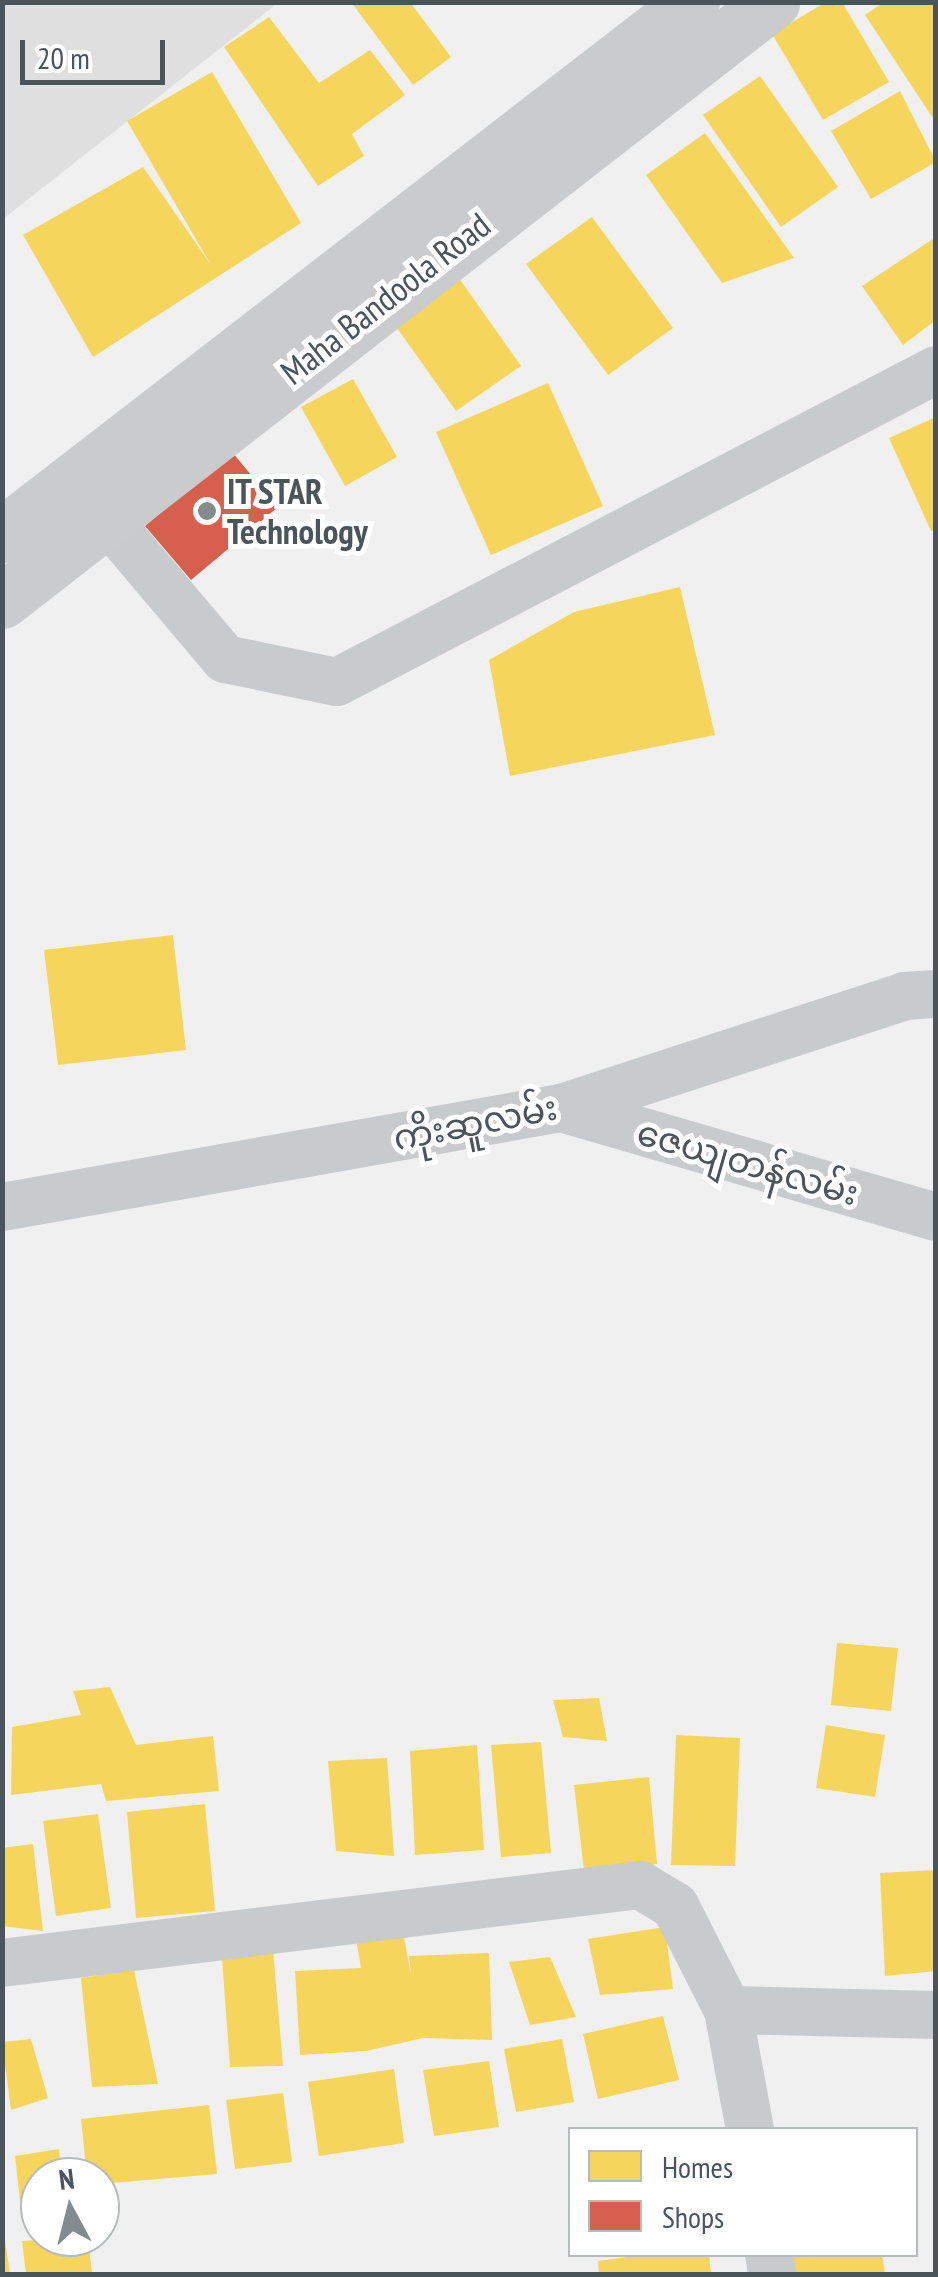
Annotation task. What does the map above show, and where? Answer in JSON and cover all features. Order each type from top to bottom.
[{"type":"main road","name":"Maha Bandoola Road","points":[[2,600],[88,497],[692,2]]},
{"type":"main road","name":"Maha Bandoola Road","points":[[2,535],[88,497],[772,2]]},
{"type":"street","points":[[88,497],[225,658],[338,682],[936,370]]},
{"type":"street","name":"ကိုးဆူလမ်း","points":[[2,1207],[561,1108],[905,996],[936,994]]},
{"type":"street","name":"ဇေယျတန်လမ်း","points":[[561,1108],[936,1217]]},
{"type":"street","points":[[2,1963],[640,1884],[674,1906],[728,2010],[749,2127]]},
{"type":"street","points":[[728,2010],[936,2015]]},
{"type":"shaded area","points":[[3,3],[278,3],[3,219]]},
{"type":"building: Homes","points":[[351,2],[410,2],[451,57],[413,85]]},
{"type":"building: Homes","points":[[826,2],[842,2],[889,82],[823,120],[772,34]]},
{"type":"building: Homes","points":[[884,2],[936,2],[936,123],[865,15]]},
{"type":"building: Homes","points":[[269,17],[319,83],[370,50],[405,95],[352,134],[364,156],[318,186],[224,47]]},
{"type":"building: Homes","points":[[212,72],[301,223],[93,357],[23,235],[143,167],[211,265],[127,121]]},
{"type":"building: Homes","points":[[760,76],[838,187],[781,227],[703,115]]},
{"type":"building: Homes","points":[[900,91],[936,162],[871,199],[831,131]]},
{"type":"building: Homes","points":[[705,133],[794,258],[722,283],[646,175]]},
{"type":"building: Homes","points":[[592,217],[673,328],[608,375],[526,264]]},
{"type":"building: Homes","points":[[936,237],[936,320],[903,345],[862,286]]},
{"type":"building: Homes","points":[[447,261],[521,366],[456,411],[382,307]]},
{"type":"building: Homes","points":[[353,379],[397,457],[345,486],[301,407]]},
{"type":"building: Homes","points":[[548,383],[603,506],[491,555],[436,432]]},
{"type":"building: Homes","points":[[936,417],[936,529],[931,531],[889,438]]},
{"type":"building: Homes","points":[[680,587],[715,735],[510,776],[489,660],[574,612]]},
{"type":"building: Homes","points":[[173,935],[186,1050],[58,1065],[44,950]]},
{"type":"building: Homes","points":[[837,1643],[898,1648],[891,1711],[831,1705]]},
{"type":"building: Homes","points":[[110,1687],[136,1745],[213,1736],[219,1791],[106,1801],[101,1784],[11,1795],[12,1727],[81,1715],[73,1691]]},
{"type":"building: Homes","points":[[599,1698],[607,1741],[563,1737],[553,1700]]},
{"type":"building: Homes","points":[[826,1725],[885,1735],[875,1797],[816,1788]]},
{"type":"building: Homes","points":[[676,1735],[740,1738],[735,1866],[671,1865]]},
{"type":"building: Homes","points":[[541,1742],[551,1853],[501,1857],[491,1745]]},
{"type":"building: Homes","points":[[477,1745],[484,1850],[415,1855],[410,1751]]},
{"type":"building: Homes","points":[[387,1758],[394,1856],[336,1851],[328,1761]]},
{"type":"building: Homes","points":[[649,1777],[657,1864],[584,1871],[574,1785]]},
{"type":"building: Homes","points":[[205,1804],[215,1911],[136,1918],[127,1812]]},
{"type":"building: Homes","points":[[98,1814],[111,1908],[56,1916],[43,1821]]},
{"type":"building: Homes","points":[[33,1844],[43,1931],[2,1926],[2,1848]]},
{"type":"building: Homes","points":[[936,1870],[936,1971],[885,1976],[880,1873]]},
{"type":"building: Homes","points":[[665,1927],[673,1989],[600,1995],[588,1939]]},
{"type":"building: Homes","points":[[403,1932],[411,1975],[409,1956],[489,1953],[492,2040],[423,2038],[366,2051],[300,2055],[295,1971],[361,1968],[356,1938]]},
{"type":"building: Homes","points":[[273,1950],[283,2066],[230,2067],[222,1958]]},
{"type":"building: Homes","points":[[550,1957],[576,2017],[530,2025],[509,1962]]},
{"type":"building: Homes","points":[[134,1970],[158,2084],[92,2087],[81,1978]]},
{"type":"building: Homes","points":[[663,2016],[679,2080],[598,2099],[583,2034]]},
{"type":"building: Homes","points":[[31,2039],[48,2098],[11,2110],[2,2042]]},
{"type":"building: Homes","points":[[562,2039],[574,2102],[516,2112],[504,2049]]},
{"type":"building: Homes","points":[[489,2061],[499,2127],[434,2136],[423,2070]]},
{"type":"building: Homes","points":[[394,2069],[404,2143],[319,2156],[308,2082]]},
{"type":"building: Homes","points":[[283,2093],[292,2162],[235,2169],[226,2100]]},
{"type":"building: Homes","points":[[209,2105],[217,2174],[120,2182],[120,2157],[85,2157],[81,2119]]},
{"type":"building: Homes","points":[[59,2149],[60,2157],[20,2157],[20,2200],[15,2156]]},
{"type":"building: Homes","points":[[5,2240],[10,2274],[2,2274]]},
{"type":"building: Homes","points":[[24,2257],[90,2257],[92,2274],[26,2274]]},
{"type":"building: Homes","points":[[709,2257],[711,2274],[599,2274],[598,2261]]},
{"type":"building: Homes","points":[[792,2257],[882,2257],[885,2274],[796,2274]]},
{"type":"building: Shops","points":[[232,452],[278,507],[191,580],[145,526]]},
{"type":"place","name":"IT STAR Technology","points":[[207,511]]}]
